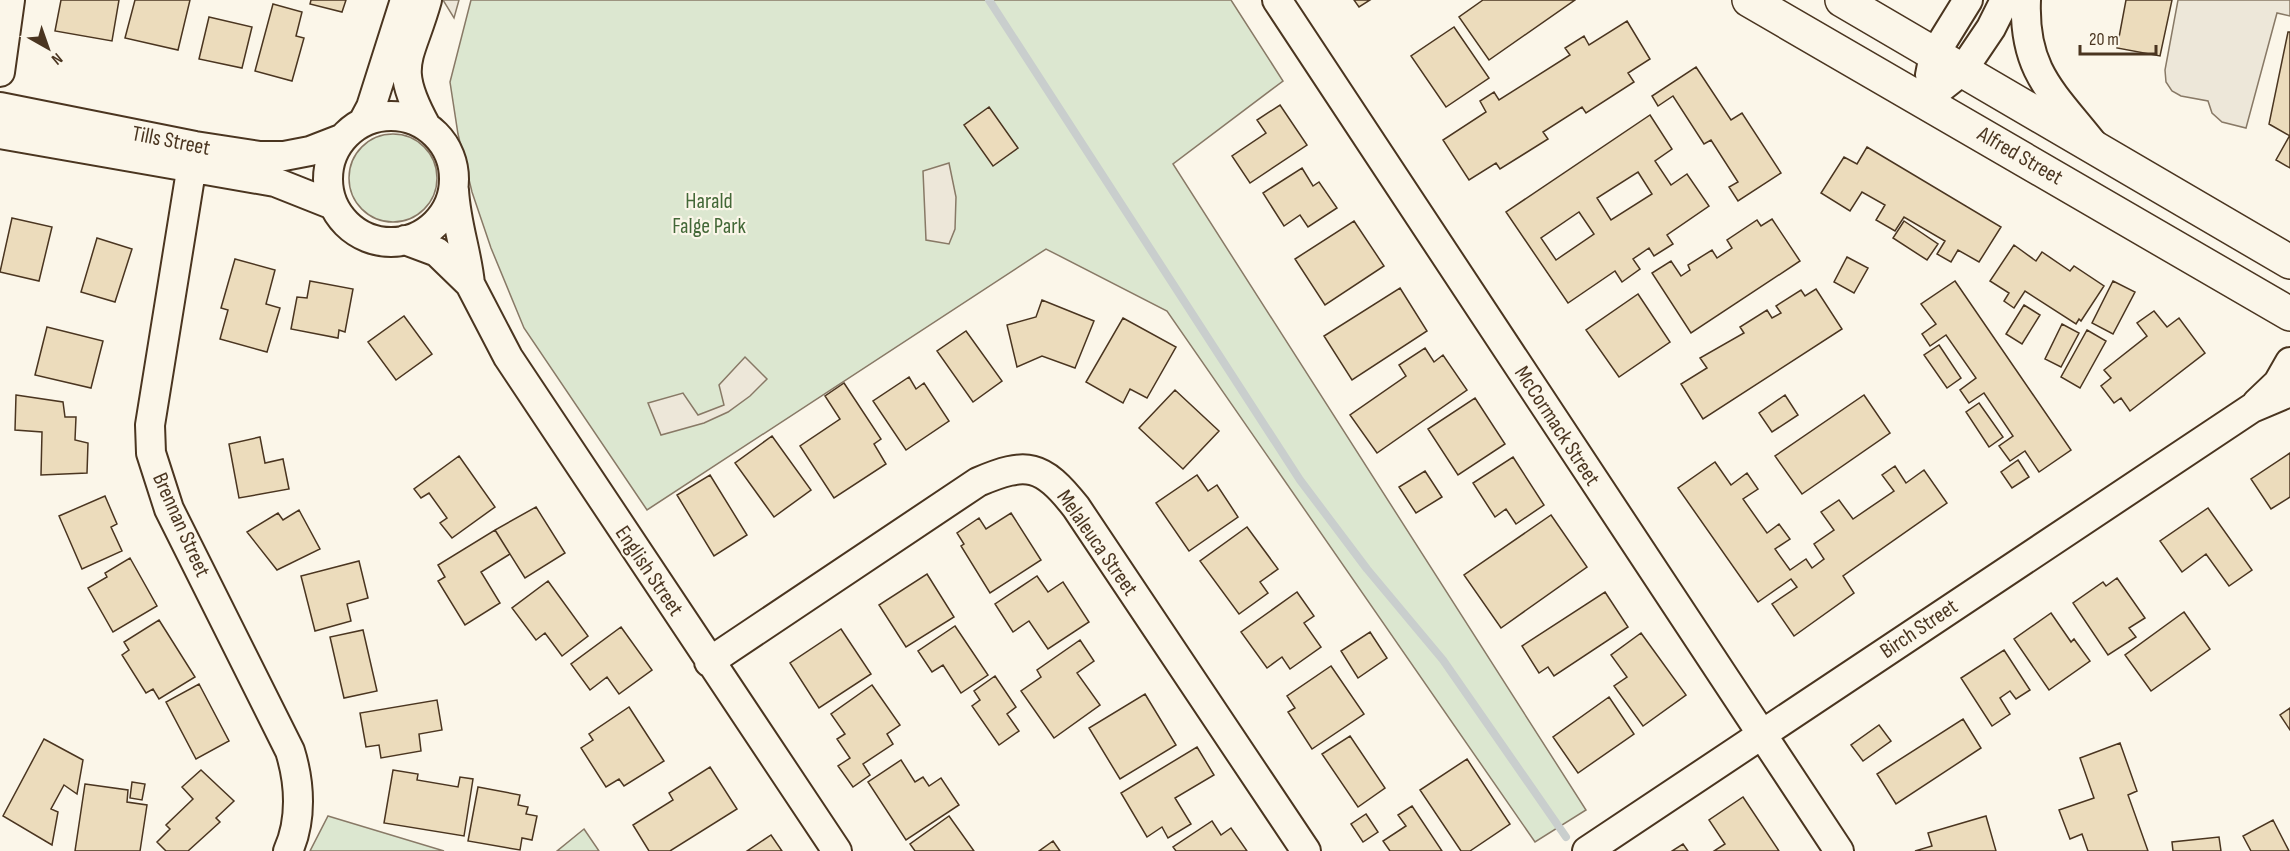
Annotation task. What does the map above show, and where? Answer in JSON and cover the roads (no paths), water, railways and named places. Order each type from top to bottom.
[{"type":"main road","name":"Alfred Street","points":[[1749,0],[1924,100],[2290,318]]},
{"type":"main road","name":"Alfred Street","points":[[1842,0],[2290,262]]},
{"type":"street","points":[[0,72],[10,0]]},
{"type":"street","points":[[405,0],[371,107],[333,154],[328,171],[328,188],[333,205],[342,220],[355,231],[370,239],[388,242],[405,240],[422,233],[437,222],[448,206],[454,188],[451,159],[446,147],[426,126],[409,93],[405,68],[428,0]]},
{"type":"street","name":"McCormack Street","points":[[1277,0],[1839,851]]},
{"type":"street","points":[[1924,100],[1934,55],[1968,0]]},
{"type":"street","points":[[1924,100],[1962,71],[1991,28],[2005,0]]},
{"type":"street","points":[[2026,0],[2025,19],[2033,64],[2041,78],[2097,149]]},
{"type":"street","name":"Tills Street","points":[[0,107],[193,157],[275,182],[333,205]]},
{"type":"street","points":[[352,131],[395,116],[426,126]]},
{"type":"street","name":"Tills Street","points":[[0,134],[193,157],[284,156],[310,151],[352,131]]},
{"type":"street","name":"Brennan Street","points":[[193,157],[150,424],[151,453],[169,509],[290,751],[298,792],[296,821],[288,851]]},
{"type":"street","name":"English Street","points":[[454,188],[455,220],[469,269],[470,284]]},
{"type":"street","name":"English Street","points":[[405,240],[437,252],[470,284],[508,357],[837,851]]},
{"type":"street","name":"Birch Street","points":[[1587,851],[2252,408],[2278,383],[2290,362]]},
{"type":"street","name":"Birch Street","points":[[2252,408],[2290,392]]},
{"type":"street","name":"Melaleuca Street","points":[[709,662],[978,482],[1008,469],[1035,470],[1059,485],[1076,507],[1306,851]]},
{"type":"waterway","points":[[989,0],[1300,480],[1367,569],[1443,660],[1566,837]]},
{"type":"park label","name":"Harald Falge Park","points":[[709,214]]}]
